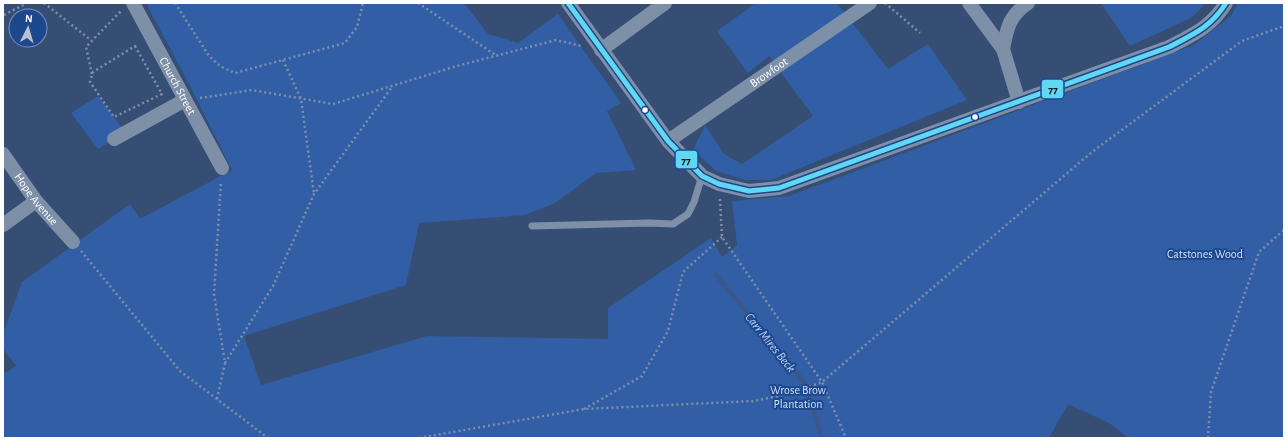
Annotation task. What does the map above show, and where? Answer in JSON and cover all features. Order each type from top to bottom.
[{"type":"street","points":[[568,3],[668,141],[702,176],[719,184],[749,191],[779,188],[1170,47],[1202,30],[1221,11],[1226,3]]},
{"type":"street","points":[[602,50],[665,3]]},
{"type":"street","name":"Browfoot","points":[[668,141],[870,3]]},
{"type":"street","points":[[969,3],[1003,49],[1019,102]]},
{"type":"street","points":[[1003,49],[1008,26],[1018,10],[1028,3]]},
{"type":"street","name":"Church Street","points":[[128,6],[185,100],[222,168]]},
{"type":"street","points":[[114,139],[185,100]]},
{"type":"street","name":"Hope Avenue","points":[[3,154],[36,201],[73,242]]},
{"type":"street","points":[[3,225],[36,201]]},
{"type":"lane","points":[[532,226],[649,223],[673,224],[688,214],[694,202],[702,176]]},
{"type":"path","points":[[4,15],[27,3]]},
{"type":"path","points":[[44,3],[92,41]]},
{"type":"path","points":[[175,3],[209,56],[220,66],[235,73],[345,43],[357,27],[363,3]]},
{"type":"path","points":[[418,3],[497,56]]},
{"type":"path","points":[[885,3],[920,33]]},
{"type":"path","points":[[92,75],[93,72],[135,46],[162,94],[114,117],[90,82],[92,75],[86,47],[128,6]]},
{"type":"path","points":[[419,438],[584,409],[754,402],[796,392],[822,382],[1092,152],[1242,41],[1284,26]]},
{"type":"path","points":[[185,100],[252,90],[333,104],[556,40],[602,50]]},
{"type":"path","points":[[283,60],[301,99],[314,194]]},
{"type":"path","points":[[217,399],[225,363],[273,286],[314,194],[392,86]]},
{"type":"path","points":[[222,168],[214,294],[225,363]]},
{"type":"path","points":[[719,184],[722,237],[822,382],[846,438]]},
{"type":"path","points":[[1208,438],[1212,392],[1259,252],[1284,230]]},
{"type":"path","points":[[584,409],[642,376],[668,331],[683,272],[722,237]]},
{"type":"path","points":[[73,242],[180,371],[268,438]]},
{"type":"green space","points":[[146,3],[464,3],[488,34],[518,43],[558,14],[621,103],[607,111],[636,170],[596,173],[555,203],[525,215],[419,223],[406,285],[244,336],[261,385],[427,336],[608,339],[608,308],[711,238],[722,257],[737,245],[732,201],[789,196],[1194,45],[1231,16],[1238,3],[1284,3],[1284,438],[1129,438],[1109,423],[1068,404],[1049,438],[3,438],[3,374],[16,366],[3,348],[3,334],[22,282],[130,204],[140,219],[232,170]]},
{"type":"green space","points":[[756,3],[837,3],[888,69],[928,44],[967,100],[771,180],[745,180],[716,171],[693,150],[705,125],[724,154],[742,164],[813,116],[769,56],[748,73],[717,31]]},
{"type":"green space","points":[[1101,3],[1206,3],[1191,18],[1130,46]]},
{"type":"green space","points":[[98,96],[125,132],[98,149],[71,113]]},
{"type":"waterway","name":"Carr Mires Beck","points":[[716,275],[805,383],[822,438]]},
{"type":"transit line","name":"77","points":[[568,3],[668,141],[702,176],[719,184],[749,191],[779,188],[1169,47],[1194,34],[1208,24],[1226,3]]},
{"type":"park label","name":"Catstones Wood","points":[[1205,254]]},
{"type":"park label","name":"Wrose Brow Plantation","points":[[798,397]]}]
